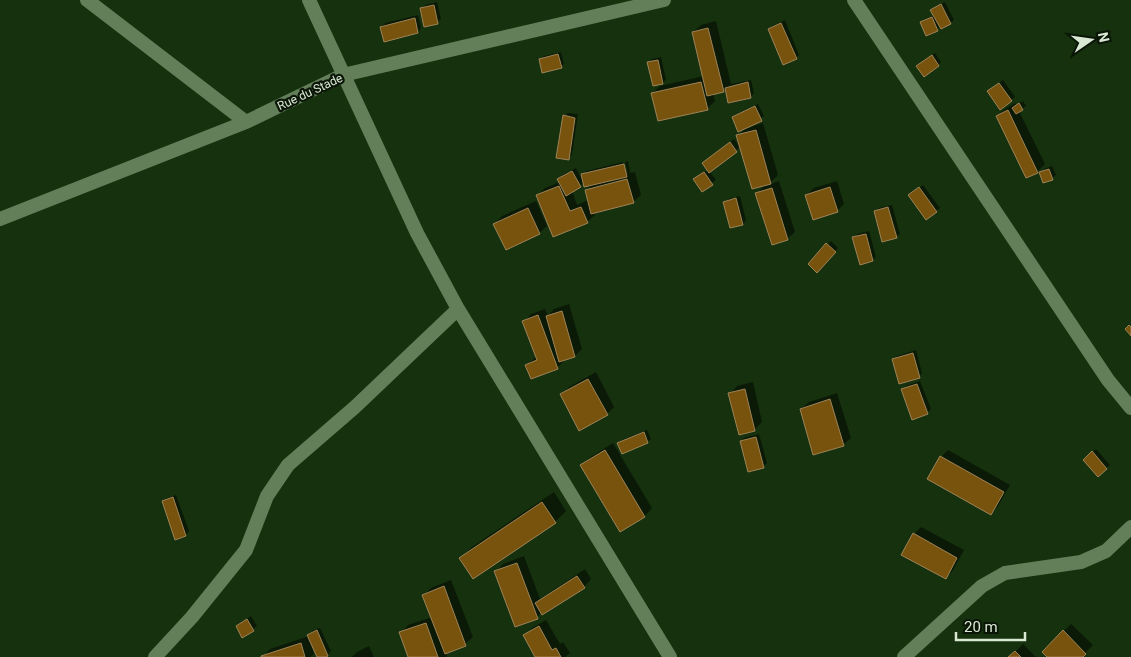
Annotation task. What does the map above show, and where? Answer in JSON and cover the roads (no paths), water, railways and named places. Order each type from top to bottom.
[{"type":"street","points":[[87,0],[246,122]]},
{"type":"street","points":[[309,0],[417,233],[458,309],[670,657]]},
{"type":"street","name":"Rue du Stade","points":[[0,219],[246,122],[343,75],[664,0]]},
{"type":"street","points":[[854,0],[1108,380],[1131,408]]},
{"type":"street","points":[[155,657],[192,617],[246,550],[267,496],[288,465],[355,407],[458,309]]},
{"type":"street","points":[[904,657],[982,586],[1005,573],[1081,562],[1106,551],[1131,527]]}]
